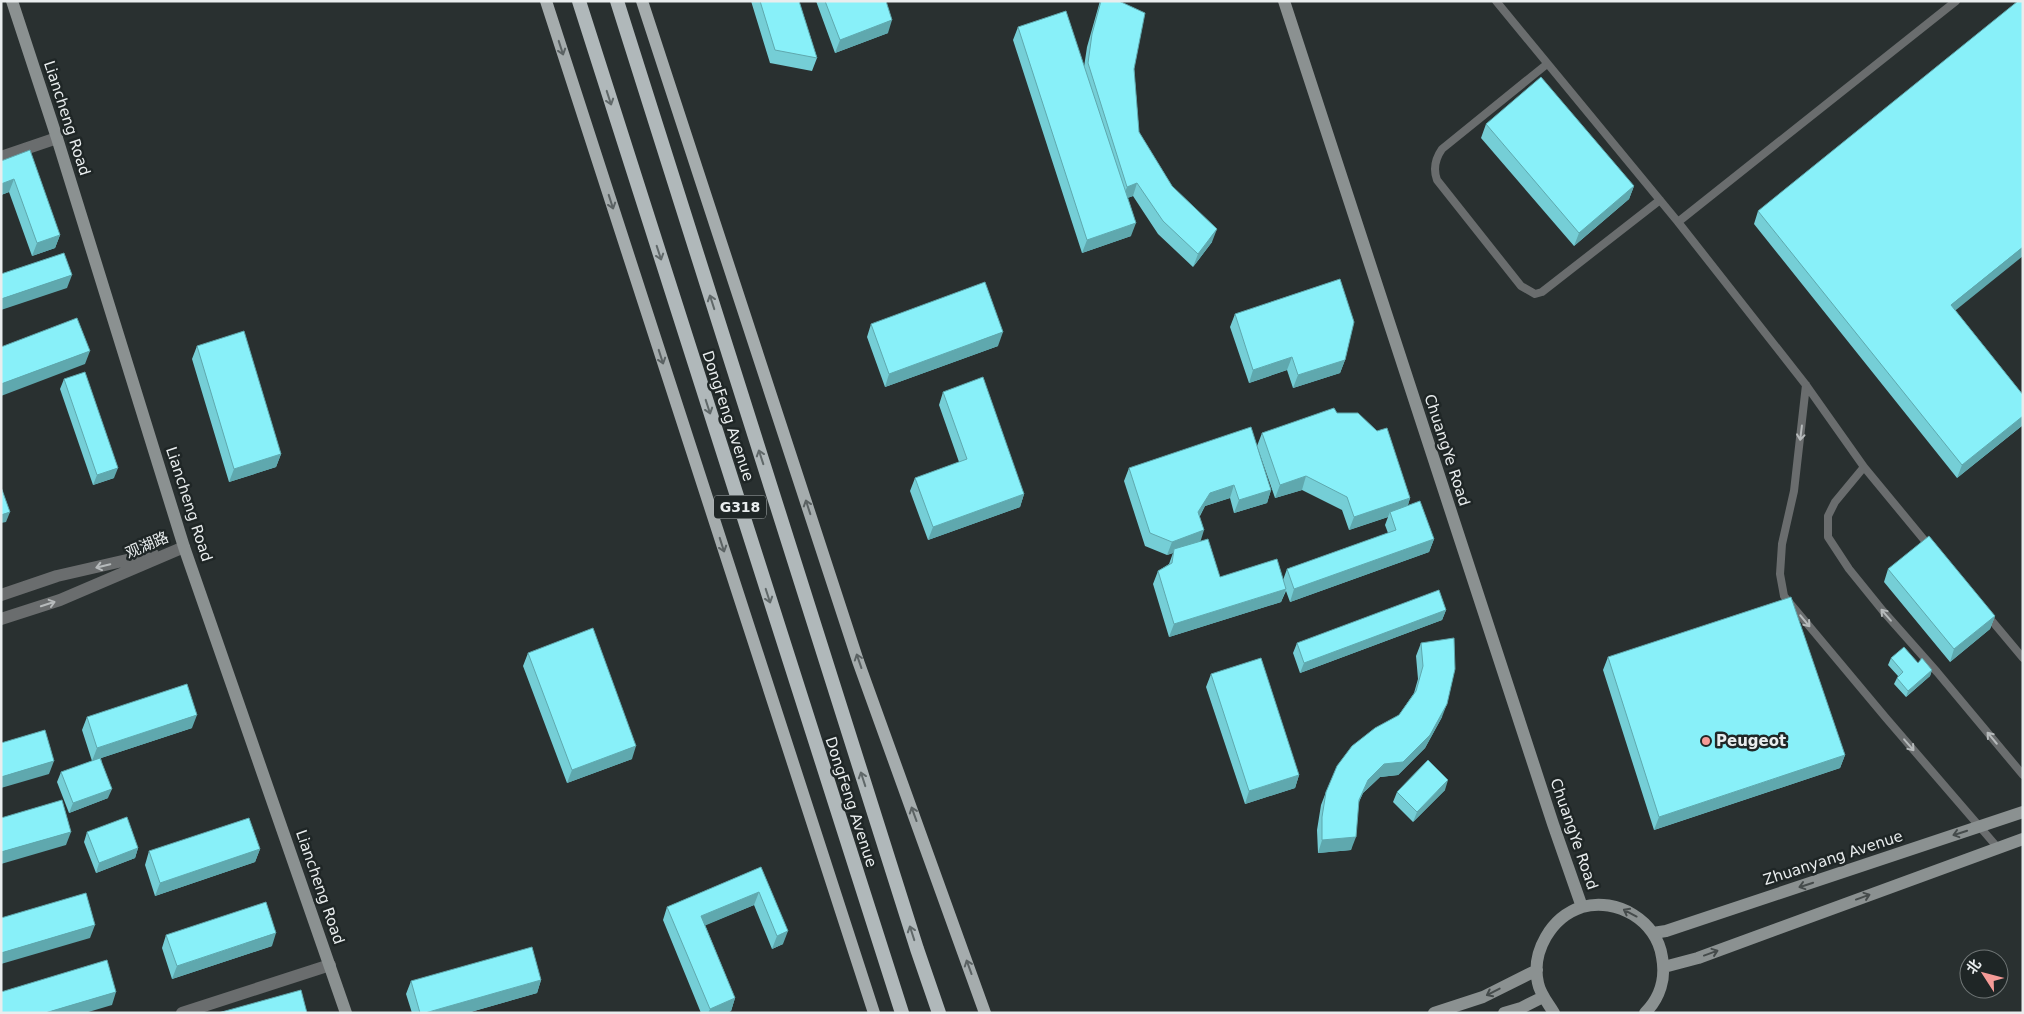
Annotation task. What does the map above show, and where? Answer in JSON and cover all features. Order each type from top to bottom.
[{"type":"highway","name":"DongFeng Avenue","points":[[579,1],[902,1013]]},
{"type":"highway","name":"DongFeng Avenue","points":[[617,1],[917,949],[939,1013]]},
{"type":"main road","name":"Liancheng Road","points":[[12,1],[57,138],[184,547],[346,1013]]},
{"type":"main road","points":[[546,1],[874,1013]]},
{"type":"main road","points":[[642,1],[858,661],[985,1013]]},
{"type":"main road","name":"ChuangYe Road","points":[[1284,1],[1582,907]]},
{"type":"main road","name":"Zhuanyang Avenue","points":[[1653,933],[1676,928],[2023,812]]},
{"type":"main road","points":[[1664,967],[1698,958],[2023,839]]},
{"type":"main road","points":[[1554,1013],[1543,997],[1538,984],[1537,970],[1540,949],[1549,931],[1563,916],[1582,907],[1602,905],[1622,908],[1640,918],[1653,933],[1661,949],[1664,967],[1661,988],[1652,1006],[1645,1013]]},
{"type":"main road","points":[[1434,1013],[1483,997],[1537,970]]},
{"type":"main road","points":[[1504,1013],[1521,1008],[1543,997]]},
{"type":"street","points":[[1,157],[57,138]]},
{"type":"street","name":"观湖路","points":[[1,595],[57,576],[184,547]]},
{"type":"street","name":"观湖路","points":[[1,619],[60,600],[184,547]]},
{"type":"street","points":[[182,1013],[330,965]]},
{"type":"lane","points":[[1496,1],[1678,222],[1806,385],[1864,467],[1934,551]]},
{"type":"lane","points":[[1678,222],[1956,1]]},
{"type":"lane","points":[[1547,64],[1442,149],[1437,157],[1434,172],[1437,180],[1521,286],[1535,294],[1542,292],[1660,200]]},
{"type":"lane","points":[[1806,385],[1794,491],[1782,544],[1780,574],[1784,596],[1998,848]]},
{"type":"lane","points":[[1864,467],[1835,502],[1828,516],[1828,537],[1849,569],[1883,612],[1937,672],[2023,775]]},
{"type":"lane","points":[[1984,612],[2023,658]]},
{"type":"building","points":[[760,1],[799,1],[817,58],[775,50]]},
{"type":"building","points":[[825,1],[886,1],[892,20],[840,40]]},
{"type":"building","points":[[1101,1],[1119,1],[1145,13],[1134,69],[1139,132],[1172,186],[1217,229],[1198,254],[1163,221],[1137,183],[1127,187],[1088,63],[1092,34]]},
{"type":"building","points":[[2018,1],[2023,1],[2023,247],[1951,305],[2023,395],[2023,416],[1962,465],[1758,211]]},
{"type":"building","points":[[1066,11],[1136,223],[1087,240],[1018,27]]},
{"type":"building","points":[[1541,77],[1634,186],[1579,233],[1486,124]]},
{"type":"building","points":[[30,150],[60,235],[37,243],[14,179],[1,184],[1,161]]},
{"type":"building","points":[[64,253],[72,275],[1,299],[1,274]]},
{"type":"building","points":[[1340,279],[1354,322],[1345,360],[1298,375],[1292,357],[1253,370],[1235,314]]},
{"type":"building","points":[[985,282],[1003,332],[889,374],[871,324]]},
{"type":"building","points":[[77,318],[90,351],[1,384],[1,347]]},
{"type":"building","points":[[244,331],[281,454],[234,469],[197,346]]},
{"type":"building","points":[[85,372],[118,468],[97,475],[64,379]]},
{"type":"building","points":[[983,377],[1024,494],[933,527],[915,478],[967,459],[943,392]]},
{"type":"building","points":[[1334,408],[1337,413],[1358,413],[1377,431],[1387,428],[1410,498],[1354,517],[1347,497],[1306,476],[1280,485],[1262,433]]},
{"type":"building","points":[[1251,427],[1271,490],[1239,500],[1234,485],[1210,493],[1198,512],[1204,530],[1172,542],[1150,533],[1129,468]]},
{"type":"building","points":[[1,487],[10,512],[1,515]]},
{"type":"building","points":[[1420,501],[1434,539],[1294,589],[1287,569],[1396,530],[1390,512]]},
{"type":"building","points":[[1929,536],[1995,616],[1954,649],[1888,569]]},
{"type":"building","points":[[1208,539],[1220,577],[1277,559],[1286,589],[1174,624],[1158,571],[1172,563],[1174,549]]},
{"type":"building","points":[[1439,590],[1446,610],[1304,663],[1297,643]]},
{"type":"building","points":[[1791,597],[1845,755],[1659,817],[1608,657]]},
{"type":"building","points":[[593,628],[636,746],[572,770],[528,653]]},
{"type":"building","points":[[1454,638],[1455,669],[1447,704],[1430,735],[1403,762],[1384,764],[1368,780],[1359,800],[1356,837],[1322,840],[1322,817],[1326,792],[1337,766],[1352,746],[1375,728],[1399,715],[1416,691],[1423,666],[1421,643]]},
{"type":"building","points":[[1904,647],[1918,663],[1922,658],[1932,670],[1908,691],[1897,678],[1903,672],[1891,658]]},
{"type":"building","points":[[1261,658],[1299,775],[1249,791],[1211,674]]},
{"type":"building","points":[[187,684],[197,715],[97,748],[87,717]]},
{"type":"building","points":[[45,730],[54,761],[1,777],[1,743]]},
{"type":"building","points":[[100,758],[112,789],[73,803],[61,772]]},
{"type":"building","points":[[1428,760],[1448,780],[1417,812],[1397,792]]},
{"type":"building","points":[[62,800],[71,832],[1,852],[1,818]]},
{"type":"building","points":[[127,817],[138,848],[99,863],[87,832]]},
{"type":"building","points":[[249,818],[260,849],[160,883],[149,851]]},
{"type":"building","points":[[761,867],[788,931],[777,936],[759,892],[701,916],[735,998],[710,1009],[667,907]]},
{"type":"building","points":[[86,893],[95,925],[1,953],[1,918]]},
{"type":"building","points":[[266,902],[276,933],[177,966],[166,935]]},
{"type":"building","points":[[532,947],[541,980],[420,1013],[411,981]]},
{"type":"building","points":[[107,960],[116,992],[45,1013],[1,1013],[1,992]]},
{"type":"building","points":[[301,990],[307,1013],[218,1013]]},
{"type":"place","name":"Peugeot","points":[[1706,741]]}]
